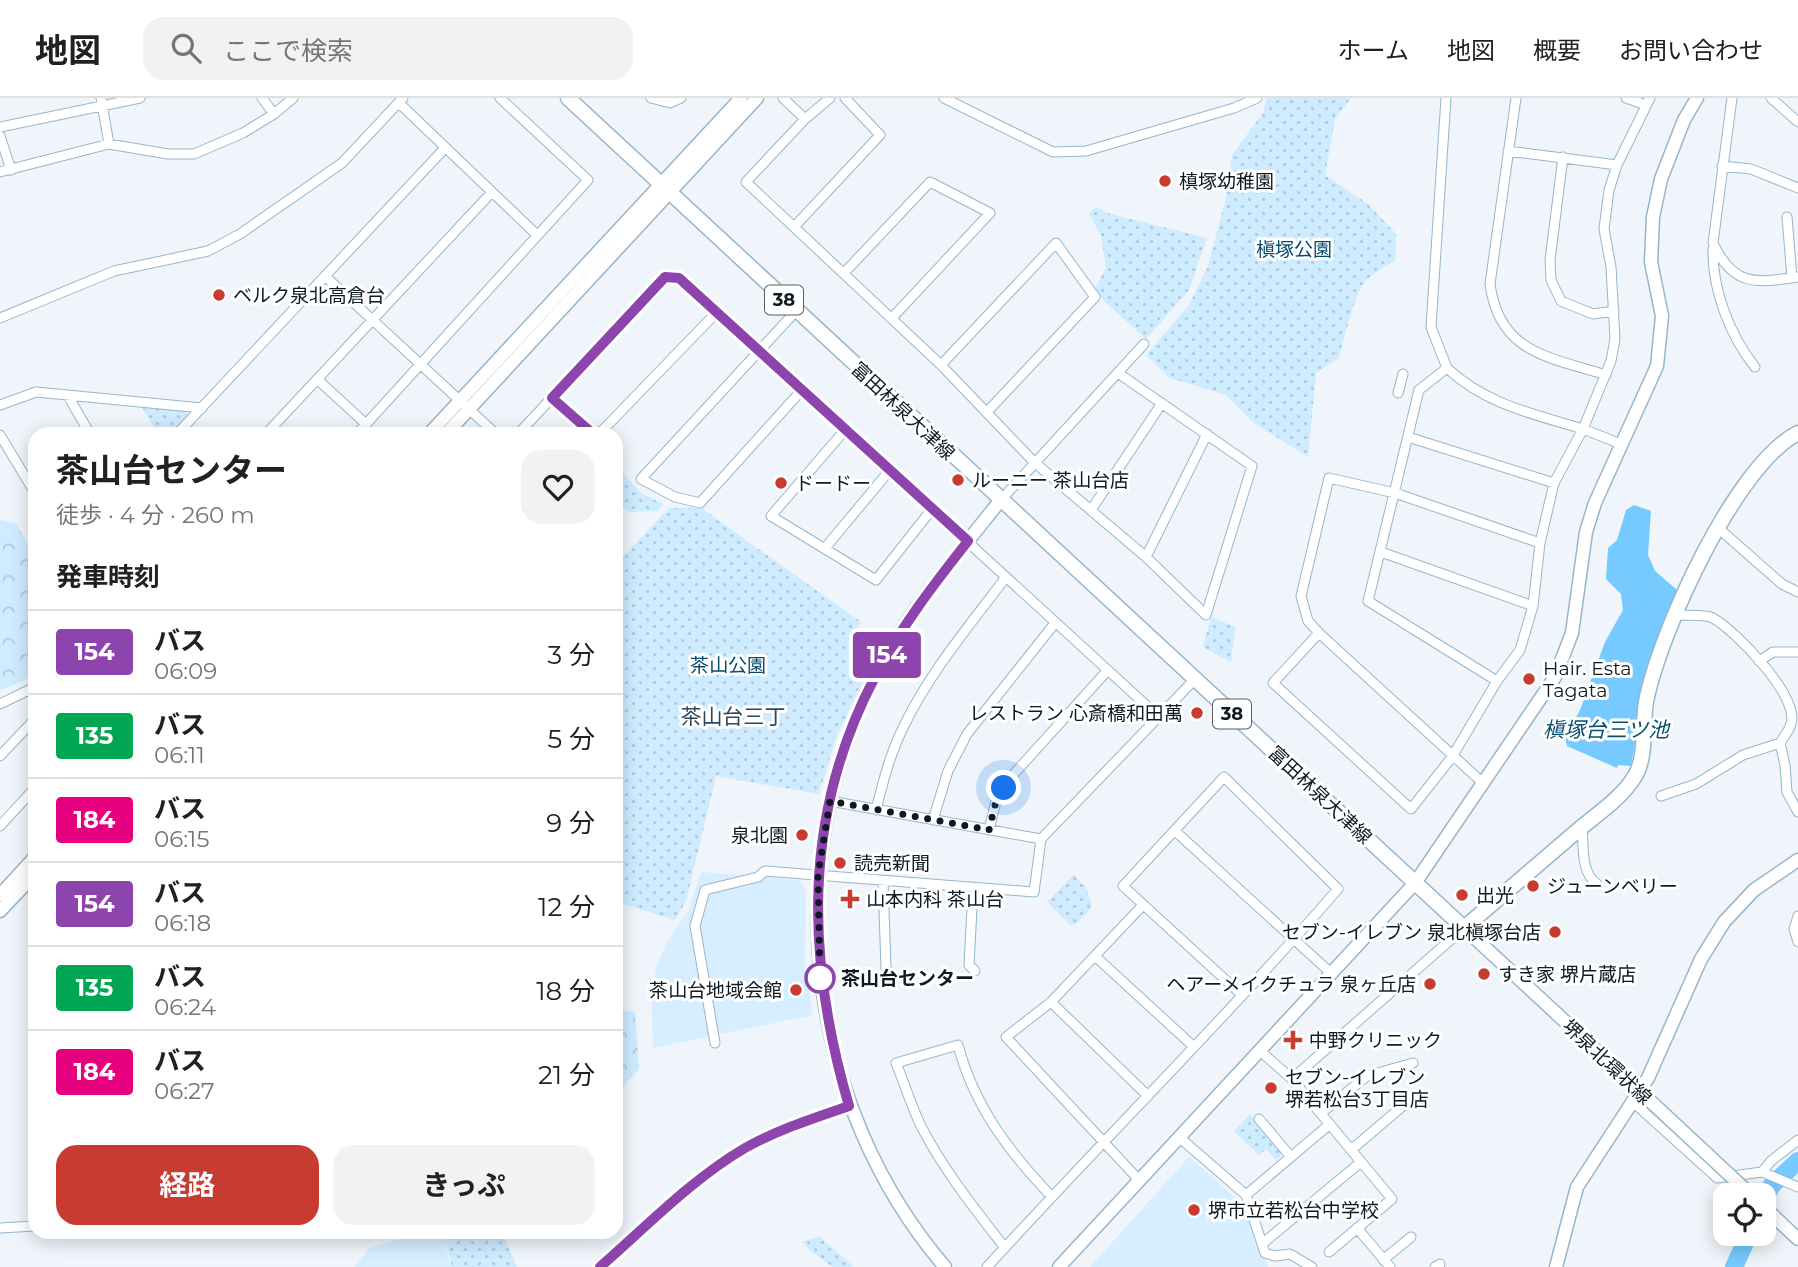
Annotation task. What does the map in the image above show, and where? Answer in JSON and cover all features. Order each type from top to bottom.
[{"type":"main road","name":"富田林泉大津線","points":[[568,98],[1464,928]]},
{"type":"main road","points":[[1464,928],[1628,786],[1637,773],[1646,703],[1655,667],[1717,527],[1775,449],[1798,433]]},
{"type":"street","points":[[0,127],[102,103],[140,98]]},
{"type":"street","points":[[262,98],[274,114]]},
{"type":"street","points":[[0,172],[109,144],[168,154],[194,154],[217,146],[274,114],[293,98]]},
{"type":"street","points":[[363,427],[419,362],[588,180],[500,98]]},
{"type":"street","points":[[651,98],[670,103],[681,98]]},
{"type":"street","points":[[437,427],[465,404],[664,188],[741,98]]},
{"type":"street","points":[[664,188],[757,98]]},
{"type":"street","points":[[783,98],[805,119]]},
{"type":"street","points":[[830,98],[805,119],[747,182],[941,365],[1034,462],[1146,557],[1206,615],[1252,466],[1118,373]]},
{"type":"street","points":[[794,227],[880,135],[845,98]]},
{"type":"street","points":[[944,98],[1053,152],[1086,151],[1234,108],[1257,98]]},
{"type":"street","points":[[1446,98],[1431,327],[1447,368],[1475,391],[1502,405],[1583,429],[1620,444]]},
{"type":"street","points":[[1516,98],[1490,284],[1493,305],[1504,327],[1532,352],[1606,375]]},
{"type":"street","points":[[1319,634],[1273,683],[1411,809],[1452,757],[1497,681],[1520,650],[1533,606],[1540,543],[1554,482],[1583,429],[1606,375],[1615,339],[1604,229],[1609,190],[1617,165],[1648,102],[1626,98]]},
{"type":"street","points":[[1059,1267],[1415,883],[1555,677],[1572,633],[1586,532],[1595,503],[1657,366],[1662,316],[1651,262],[1653,217],[1661,178],[1684,120],[1698,98]]},
{"type":"street","points":[[1732,98],[1713,243],[1713,264],[1722,303],[1739,344],[1755,367]]},
{"type":"street","points":[[1772,98],[1798,122]]},
{"type":"street","points":[[0,318],[114,271],[208,251],[240,234],[342,163],[401,101],[445,148],[536,234]]},
{"type":"street","points":[[102,103],[109,144]]},
{"type":"street","points":[[0,136],[11,170]]},
{"type":"street","points":[[184,427],[445,148]]},
{"type":"street","points":[[1508,150],[1617,165]]},
{"type":"street","points":[[1563,157],[1550,260],[1551,280],[1561,301],[1593,314],[1614,311]]},
{"type":"street","points":[[1722,166],[1751,169],[1798,188]]},
{"type":"street","points":[[844,273],[930,182],[990,213],[891,318]]},
{"type":"street","points":[[272,427],[492,192]]},
{"type":"street","points":[[1713,243],[1721,262],[1735,274],[1754,282],[1795,277],[1787,217]]},
{"type":"street","points":[[941,365],[1056,243],[1095,297],[987,412]]},
{"type":"street","points":[[326,276],[489,427]]},
{"type":"street","points":[[525,427],[665,277],[679,278],[1158,716]]},
{"type":"street","points":[[796,311],[641,480],[675,497],[700,503],[801,391]]},
{"type":"street","points":[[606,427],[717,312]]},
{"type":"street","points":[[945,1267],[915,1229],[887,1185],[849,1106],[823,1001],[818,955],[818,875],[830,801],[844,750],[874,677],[918,606],[1000,501],[1144,344]]},
{"type":"street","points":[[1447,368],[1419,390],[1368,601],[1497,681]]},
{"type":"street","points":[[1398,393],[1403,374]]},
{"type":"street","points":[[317,379],[366,424]]},
{"type":"street","points":[[0,405],[36,392],[202,408]]},
{"type":"street","points":[[68,396],[86,427]]},
{"type":"street","points":[[552,398],[585,427]]},
{"type":"street","points":[[1091,510],[1162,403]]},
{"type":"street","points":[[450,427],[465,404]]},
{"type":"street","points":[[845,430],[771,516],[876,580],[932,509]]},
{"type":"street","points":[[1146,557],[1207,434]]},
{"type":"street","points":[[0,435],[28,481]]},
{"type":"street","points":[[1408,437],[1554,482]]},
{"type":"street","points":[[825,548],[890,470]]},
{"type":"street","points":[[1484,784],[1308,621],[1301,597],[1329,478],[1395,493],[1540,543]]},
{"type":"street","points":[[1717,527],[1782,584],[1798,592]]},
{"type":"street","points":[[1381,552],[1533,606]]},
{"type":"street","points":[[876,810],[887,769],[909,717],[928,684],[1006,577]]},
{"type":"street","points":[[1661,796],[1696,784],[1743,755],[1780,743],[1791,727],[1792,716],[1780,685],[1759,661],[1712,617],[1676,615]]},
{"type":"street","points":[[933,820],[948,771],[967,734],[1055,624]]},
{"type":"street","points":[[1759,661],[1773,652],[1798,652]]},
{"type":"street","points":[[989,830],[996,801],[1012,776],[1107,671]]},
{"type":"street","points":[[715,1043],[695,926],[702,894],[710,888],[758,877],[765,872],[973,890],[1034,892],[1041,839],[1195,679]]},
{"type":"street","points":[[0,704],[28,690]]},
{"type":"street","points":[[0,756],[28,726]]},
{"type":"street","points":[[1780,743],[1787,792],[1797,804]]},
{"type":"street","points":[[987,1267],[1148,1096],[1193,1046],[1242,995],[1294,939],[1338,889],[1224,777],[1123,886],[1242,995]]},
{"type":"street","points":[[0,825],[28,795]]},
{"type":"street","points":[[830,801],[1041,839]]},
{"type":"street","points":[[1582,827],[1585,865],[1591,880],[1597,884]]},
{"type":"street","points":[[1175,831],[1332,974]]},
{"type":"street","points":[[1556,1267],[1577,1187],[1597,1153],[1634,1103],[1701,959],[1724,922],[1754,890],[1798,860]]},
{"type":"street","points":[[0,895],[28,865]]},
{"type":"street","points":[[0,911],[28,881]]},
{"type":"street","points":[[883,881],[886,968]]},
{"type":"street","points":[[973,890],[969,965],[975,971]]},
{"type":"street","points":[[1139,1180],[1006,1037],[1051,1002],[1143,905]]},
{"type":"street","points":[[1798,916],[1794,929],[1798,942]]},
{"type":"street","points":[[1292,1079],[1464,928]]},
{"type":"street","name":"堺泉北環状線","points":[[1464,928],[1738,1183]]},
{"type":"street","points":[[1096,957],[1193,1046]]},
{"type":"street","points":[[1051,1002],[1148,1096]]},
{"type":"street","points":[[1005,1248],[960,1191],[938,1156],[921,1126],[897,1063],[958,1045],[973,1089],[1000,1139],[1052,1198]]},
{"type":"street","points":[[1260,1051],[1292,1079],[1392,1199],[1329,1252]]},
{"type":"street","points":[[1321,1113],[1367,1076],[1412,1063]]},
{"type":"street","points":[[1351,1150],[1411,1099]]},
{"type":"street","points":[[1634,1103],[1717,1178],[1762,1172],[1798,1187]]},
{"type":"street","points":[[600,1267],[707,1175],[744,1149],[772,1134],[849,1106]]},
{"type":"street","points":[[1259,1119],[1291,1157]]},
{"type":"street","points":[[1247,1195],[1330,1124]]},
{"type":"street","points":[[1180,1138],[1247,1195],[1265,1253],[1275,1256],[1290,1254],[1312,1267]]},
{"type":"street","points":[[1762,1172],[1771,1161],[1798,1140]]},
{"type":"street","points":[[1262,1244],[1362,1163]]},
{"type":"street","points":[[1776,1219],[1798,1239]]},
{"type":"street","points":[[0,1228],[28,1226]]},
{"type":"street","points":[[1357,1228],[1387,1263],[1411,1237]]},
{"type":"shaded area","points":[[701,872],[799,880],[806,891],[805,970],[813,1015],[653,1048],[651,993],[657,965],[666,944],[688,911]]},
{"type":"shaded area","name":"堺市立若松台中学校","points":[[1189,1157],[1245,1206],[1268,1267],[1090,1267]]},
{"type":"shaded area","points":[[401,1239],[445,1239],[451,1267],[355,1267],[369,1248]]},
{"type":"green space","name":"槇塚公園","points":[[1267,98],[1351,98],[1335,119],[1325,175],[1368,204],[1396,234],[1395,260],[1370,276],[1363,285],[1350,316],[1339,358],[1316,373],[1308,457],[1254,423],[1226,395],[1170,378],[1146,355],[1189,305],[1208,266],[1226,198],[1232,155],[1263,113]]},
{"type":"green space","points":[[1097,207],[1110,214],[1207,238],[1189,290],[1146,339],[1104,301],[1095,288],[1106,268],[1101,235],[1089,213]]},
{"type":"green space","points":[[142,407],[186,411],[189,416],[179,427],[154,427]]},
{"type":"green space","points":[[623,474],[641,493],[663,504],[657,511],[629,512],[623,507]]},
{"type":"green space","name":"茶山公園","points":[[669,508],[701,508],[861,622],[858,626],[881,642],[836,738],[819,794],[716,776],[686,901],[675,920],[623,904],[623,557]]},
{"type":"green space","points":[[0,520],[16,523],[28,544],[28,678],[0,691]]},
{"type":"green space","points":[[1211,617],[1235,627],[1231,662],[1203,647]]},
{"type":"green space","points":[[1074,875],[1086,887],[1092,907],[1076,924],[1070,925],[1047,902]]},
{"type":"green space","points":[[623,1011],[635,1012],[639,1069],[623,1086]]},
{"type":"green space","points":[[1250,1114],[1282,1152],[1277,1161],[1266,1149],[1259,1155],[1234,1131]]},
{"type":"green space","points":[[819,1236],[854,1267],[832,1267],[802,1242]]},
{"type":"green space","points":[[446,1239],[505,1239],[517,1267],[452,1267]]},
{"type":"water","name":"槇塚台三ツ池","points":[[1634,505],[1651,511],[1648,555],[1655,571],[1677,590],[1649,667],[1631,766],[1618,765],[1617,768],[1567,746],[1565,738],[1580,710],[1605,642],[1623,610],[1621,594],[1606,579],[1608,548],[1617,540],[1626,510]]},
{"type":"waterway","points":[[1774,1183],[1798,1161]]},
{"type":"waterway","points":[[1734,1267],[1744,1246]]},
{"type":"bus line","name":"154","points":[[585,427],[552,398],[665,277],[672,275],[679,278],[968,541],[918,606],[874,677],[844,750],[830,801],[818,875],[818,955],[832,1047],[849,1106],[772,1134],[744,1149],[707,1175],[600,1267]]},
{"type":"place","name":"槙塚幼稚園","points":[[1165,181]]},
{"type":"place","name":"ベルク泉北高倉台","points":[[219,295]]},
{"type":"place","name":"ルーニー 茶山台店","points":[[958,480]]},
{"type":"place","name":"ドードー","points":[[781,483]]},
{"type":"place","name":"Hair. Esta Tagata","points":[[1529,679]]},
{"type":"place","name":"レストラン 心斎橋和田萬","points":[[1197,713]]},
{"type":"place","name":"泉北園","points":[[802,835]]},
{"type":"place","name":"読売新聞","points":[[840,863]]},
{"type":"place","name":"ジューンベリー","points":[[1533,886]]},
{"type":"place","name":"出光","points":[[1462,895]]},
{"type":"place","name":"山本内科 茶山台","points":[[850,899]]},
{"type":"place","name":"セブン-イレブン 泉北槇塚台店","points":[[1555,932]]},
{"type":"place","name":"すき家 堺片蔵店","points":[[1484,974]]},
{"type":"place","name":"茶山台センター","points":[[820,978]]},
{"type":"place","name":"ヘアーメイクチュラ 泉ヶ丘店","points":[[1430,984]]},
{"type":"place","name":"茶山台地域会館","points":[[796,990]]},
{"type":"place","name":"中野クリニック","points":[[1293,1040]]},
{"type":"place","name":"セブン-イレブン 堺若松台3丁目店","points":[[1271,1088]]},
{"type":"place","name":"堺市立若松台中学校","points":[[1194,1210]]},
{"type":"district","name":"茶山台三丁","points":[[733,716]]},
{"type":"route","points":[[820,978],[818,875],[830,801],[989,830],[996,801],[1004,788]]}]
